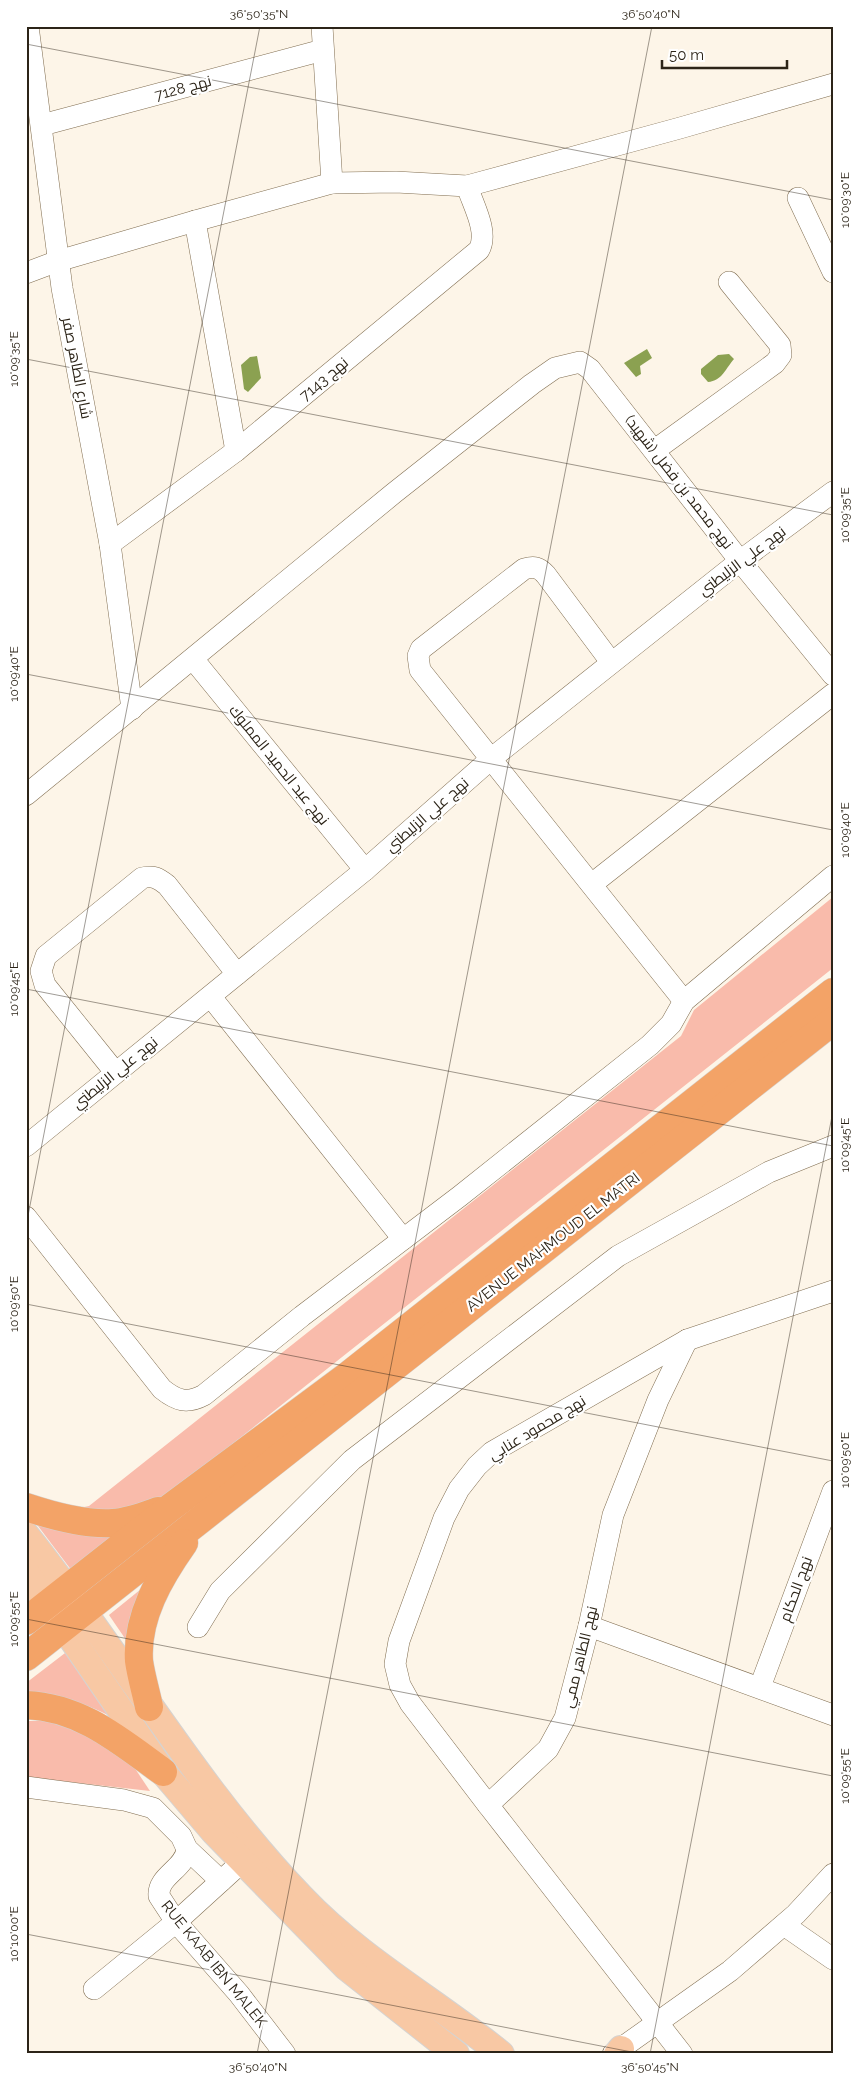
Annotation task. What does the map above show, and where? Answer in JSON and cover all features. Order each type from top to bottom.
[{"type":"highway","name":"AVENUE MAHMOUD EL MATRI","points":[[26,1621],[172,1507],[396,1337],[833,992]]},
{"type":"highway","name":"AVENUE MAHMOUD EL MATRI","points":[[26,1657],[833,1021]]},
{"type":"highway","points":[[26,1507],[62,1517],[112,1523],[136,1519],[172,1507]]},
{"type":"highway","points":[[149,1707],[139,1662],[145,1618],[152,1595],[166,1569],[199,1522]]},
{"type":"highway","points":[[26,1705],[61,1709],[80,1716],[112,1735],[163,1772]]},
{"type":"main road","points":[[26,1535],[59,1596],[75,1619],[163,1772],[242,1862],[346,1967],[456,2054]]},
{"type":"main road","points":[[26,1572],[59,1596]]},
{"type":"main road","points":[[75,1619],[149,1707],[235,1825],[303,1900],[373,1961],[501,2051]]},
{"type":"main road","points":[[426,2031],[441,2054]]},
{"type":"street","name":"شارع الطاهر صفر","points":[[28,29],[42,125],[58,261],[110,544],[132,709]]},
{"type":"street","name":"نهج 7128","points":[[42,125],[326,33]]},
{"type":"street","points":[[326,33],[332,183]]},
{"type":"street","points":[[26,273],[58,261],[332,183],[396,182],[467,186],[652,136],[833,84]]},
{"type":"street","name":"نهج 7143","points":[[110,544],[236,451],[479,250],[483,243],[483,234],[467,186]]},
{"type":"street","points":[[798,198],[833,272]]},
{"type":"street","points":[[195,221],[236,451]]},
{"type":"street","points":[[656,450],[775,363],[781,355],[780,345],[729,282]]},
{"type":"street","name":"نهج محمد بن فضل (شهيد)","points":[[193,659],[394,493],[532,384],[555,368],[580,362],[590,368],[656,450],[740,562],[833,675]]},
{"type":"street","name":"نهج علي الزليطني","points":[[26,1146],[114,1072],[211,996],[365,870],[492,758],[740,562],[833,492]]},
{"type":"street","points":[[612,662],[546,575],[541,570],[530,567],[524,568],[421,649],[418,656],[420,670],[684,1001]]},
{"type":"street","points":[[26,794],[193,659]]},
{"type":"street","name":"نهج عبد الحميد المملوك","points":[[193,659],[365,870]]},
{"type":"street","points":[[592,884],[833,694]]},
{"type":"street","points":[[114,1072],[45,985],[41,971],[46,956],[142,878],[150,876],[159,879],[167,885],[237,974]]},
{"type":"street","points":[[26,1217],[100,1308],[152,1377],[172,1396],[183,1401],[192,1401],[204,1395],[650,1045],[671,1024],[684,1001],[833,876]]},
{"type":"street","points":[[211,996],[403,1239]]},
{"type":"street","points":[[198,1627],[220,1592],[352,1460],[618,1256],[769,1172],[833,1146]]},
{"type":"street","name":"نهج محمود عنابي","points":[[488,1806],[410,1702],[400,1685],[395,1664],[399,1641],[444,1518],[459,1488],[477,1466],[492,1452],[687,1340],[833,1291]]},
{"type":"street","name":"نهج الطاهر ممي","points":[[488,1806],[548,1749],[557,1733],[571,1700],[613,1515],[658,1400],[687,1340]]},
{"type":"street","name":"نهج الحكام","points":[[760,1687],[833,1491]]},
{"type":"street","points":[[589,1626],[833,1715]]},
{"type":"street","points":[[26,1788],[145,1804],[162,1815],[180,1836],[187,1849],[221,1881]]},
{"type":"street","points":[[488,1806],[682,2054]]},
{"type":"street","name":"RUE KAAB IBN MALEK","points":[[187,1849],[184,1861],[161,1885],[159,1891],[163,1904],[176,1922],[239,1994],[285,2054]]},
{"type":"street","points":[[94,1989],[176,1922],[242,1862]]},
{"type":"street","points":[[617,2052],[730,1971],[784,1925],[833,1874]]},
{"type":"street","points":[[784,1925],[833,1959]]},
{"type":"shaded area","points":[[647,349],[652,358],[640,366],[641,374],[636,377],[624,363]]},
{"type":"shaded area","points":[[729,354],[734,359],[726,370],[717,379],[708,382],[701,374],[701,369],[718,355]]},
{"type":"shaded area","points":[[257,356],[261,378],[248,392],[244,389],[241,365],[250,357]]},
{"type":"shaded area","points":[[833,897],[833,968],[72,1571],[32,1518],[89,1506],[681,1036],[694,1010]]},
{"type":"shaded area","points":[[151,1581],[137,1656],[109,1615]]},
{"type":"shaded area","points":[[69,1650],[119,1721],[85,1705],[52,1697],[26,1695],[26,1683]]},
{"type":"shaded area","points":[[26,1721],[76,1725],[134,1767],[150,1791],[26,1777]]}]
